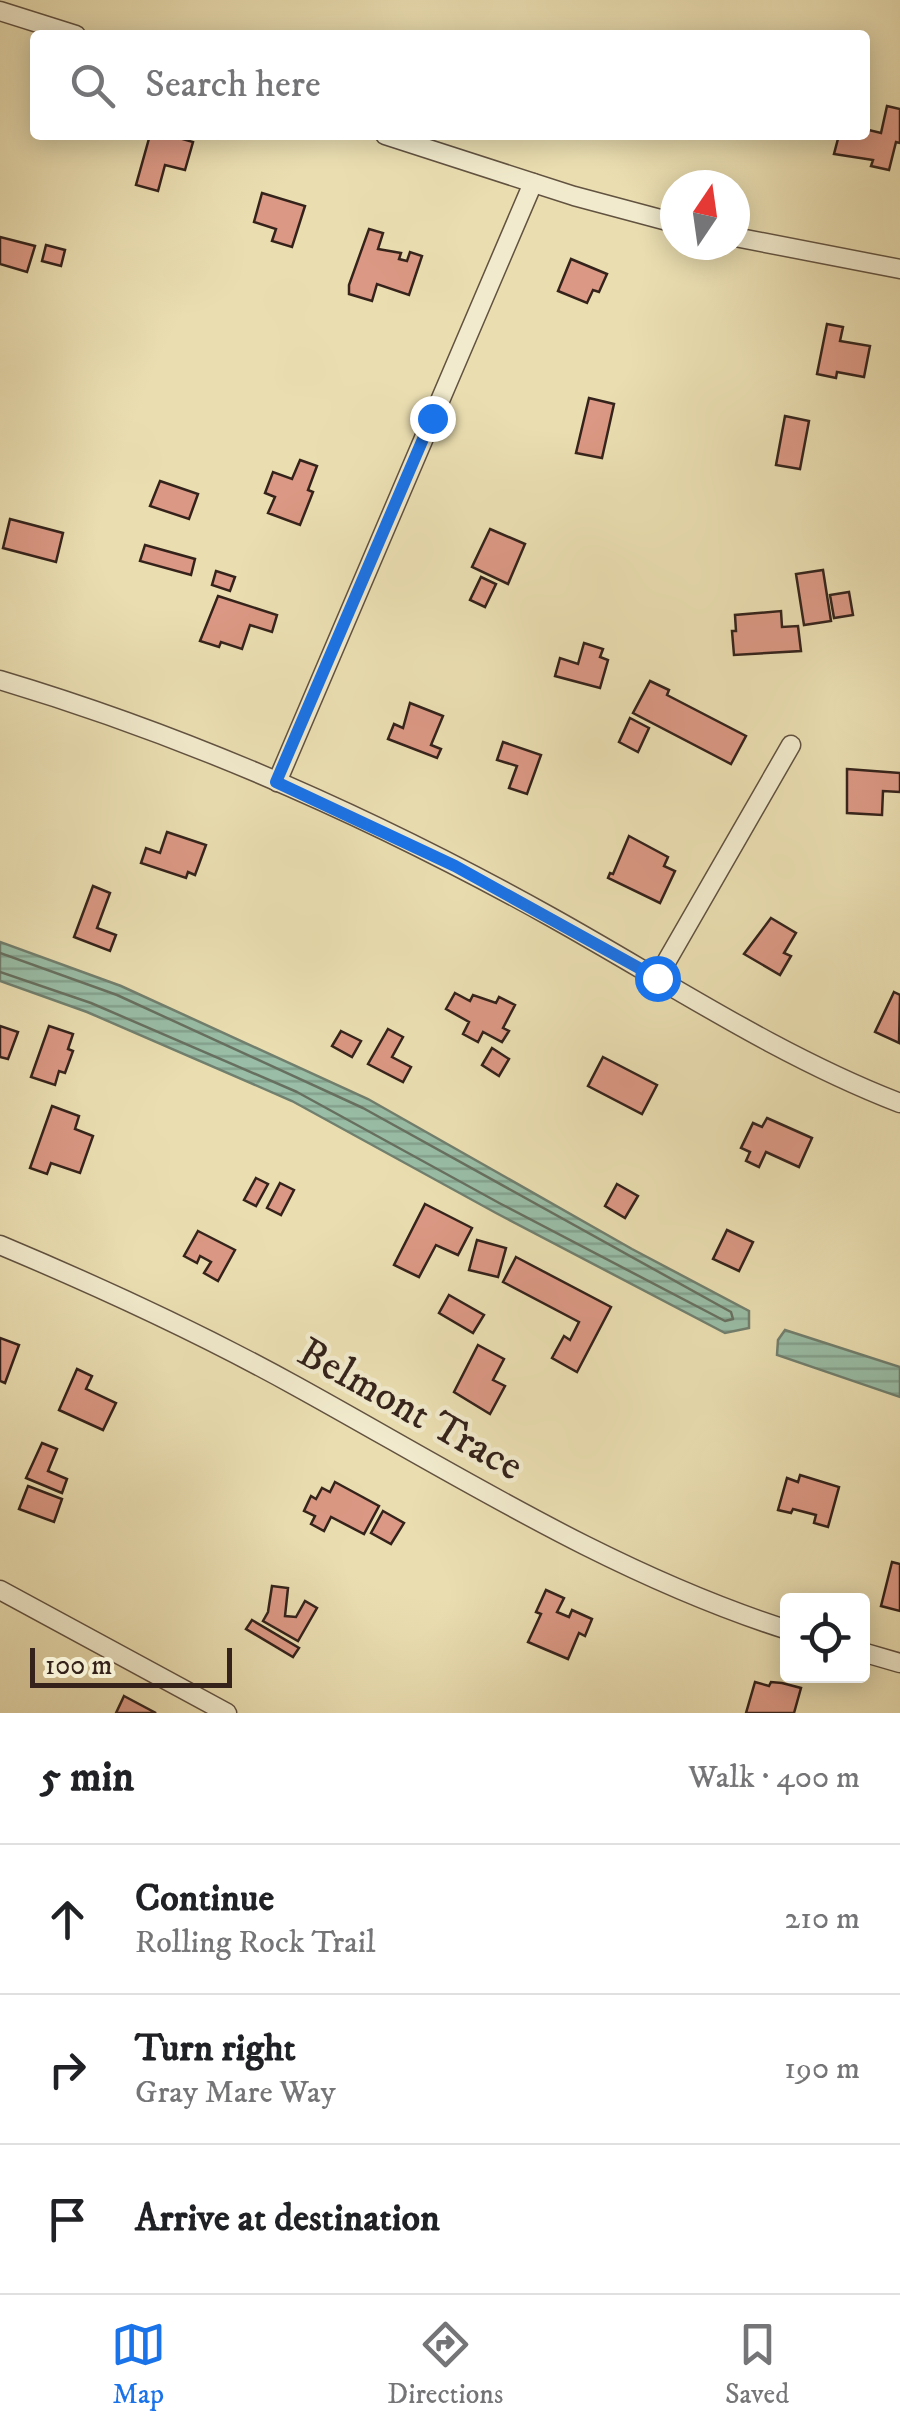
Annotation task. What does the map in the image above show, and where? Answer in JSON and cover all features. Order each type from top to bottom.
[{"type":"street","points":[[0,10],[61,30]]},
{"type":"street","points":[[400,140],[660,220]]},
{"type":"street","points":[[276,782],[533,183]]},
{"type":"street","points":[[750,239],[900,269]]},
{"type":"street","points":[[0,680],[114,718],[276,782],[455,866],[765,1040],[900,1103]]},
{"type":"street","points":[[657,978],[791,744]]},
{"type":"street","name":"Belmont Trace","points":[[0,1246],[219,1344],[476,1488],[676,1589],[780,1627]]},
{"type":"street","points":[[0,1590],[227,1713]]},
{"type":"street","points":[[870,1654],[900,1663]]},
{"type":"water","points":[[0,942],[121,986],[368,1099],[749,1311],[749,1328],[725,1333],[292,1101],[87,1012],[0,981]]},
{"type":"water","points":[[785,1330],[900,1367],[900,1397],[777,1355],[778,1340]]},
{"type":"building","points":[[887,106],[900,109],[900,143],[896,142],[889,170],[871,166],[873,160],[834,154],[838,140],[870,140],[870,130],[881,133]]},
{"type":"building","points":[[149,140],[193,142],[185,170],[165,165],[158,191],[136,185]]},
{"type":"building","points":[[262,193],[305,206],[292,247],[272,241],[276,229],[254,222]]},
{"type":"building","points":[[369,229],[383,233],[378,249],[401,253],[399,259],[407,261],[410,252],[422,256],[409,295],[377,284],[372,301],[349,294]]},
{"type":"building","points":[[0,237],[35,246],[27,272],[0,264]]},
{"type":"building","points":[[46,245],[65,250],[61,266],[42,261]]},
{"type":"building","points":[[571,259],[607,274],[599,292],[593,290],[587,303],[558,291]]},
{"type":"building","points":[[827,324],[843,327],[840,341],[870,346],[864,377],[837,372],[836,378],[817,374]]},
{"type":"building","points":[[589,398],[614,404],[602,458],[576,453]]},
{"type":"building","points":[[785,416],[809,421],[800,469],[776,465]]},
{"type":"building","points":[[300,460],[317,466],[308,490],[313,492],[300,525],[268,513],[275,497],[265,493],[273,472],[292,479]]},
{"type":"building","points":[[160,481],[198,494],[189,519],[150,506]]},
{"type":"building","points":[[10,519],[63,533],[56,562],[3,548]]},
{"type":"building","points":[[490,529],[525,544],[508,584],[472,567]]},
{"type":"building","points":[[145,545],[195,559],[191,575],[140,561]]},
{"type":"building","points":[[823,570],[831,621],[804,625],[796,574]]},
{"type":"building","points":[[216,571],[235,577],[230,591],[212,585]]},
{"type":"building","points":[[481,577],[496,584],[485,607],[470,600]]},
{"type":"building","points":[[849,592],[853,615],[834,618],[830,595]]},
{"type":"building","points":[[218,596],[277,615],[272,632],[250,625],[242,649],[200,641]]},
{"type":"building","points":[[781,611],[782,627],[798,626],[801,651],[734,655],[735,615]]},
{"type":"building","points":[[584,643],[603,649],[600,657],[608,660],[600,688],[555,676],[560,658],[578,664]]},
{"type":"building","points":[[650,681],[669,690],[667,695],[746,736],[731,764],[633,713]]},
{"type":"building","points":[[410,703],[443,716],[431,745],[441,749],[437,758],[388,739],[394,724],[403,728]]},
{"type":"building","points":[[630,718],[649,728],[638,752],[619,742]]},
{"type":"building","points":[[503,742],[541,755],[527,794],[509,788],[517,766],[497,760]]},
{"type":"building","points":[[847,769],[900,773],[900,792],[883,791],[882,815],[847,813]]},
{"type":"building","points":[[167,832],[206,845],[195,875],[188,872],[186,878],[141,863],[146,848],[160,853]]},
{"type":"building","points":[[629,836],[668,857],[664,866],[675,871],[660,903],[608,878]]},
{"type":"building","points":[[93,886],[110,893],[97,928],[116,935],[110,951],[74,937]]},
{"type":"building","points":[[771,918],[796,933],[784,953],[791,956],[780,975],[744,954]]},
{"type":"building","points":[[894,992],[900,995],[899,1043],[875,1032]]},
{"type":"building","points":[[455,993],[470,1001],[473,995],[496,1003],[499,997],[515,1005],[503,1028],[509,1031],[502,1042],[483,1032],[478,1042],[463,1034],[469,1022],[446,1009]]},
{"type":"building","points":[[0,1026],[18,1032],[8,1059],[0,1057]]},
{"type":"building","points":[[49,1026],[73,1034],[68,1049],[73,1051],[65,1073],[59,1071],[55,1085],[31,1077]]},
{"type":"building","points":[[388,1029],[403,1037],[392,1057],[411,1067],[403,1082],[368,1064]]},
{"type":"building","points":[[341,1031],[361,1041],[352,1057],[332,1046]]},
{"type":"building","points":[[492,1048],[509,1059],[499,1076],[482,1065]]},
{"type":"building","points":[[603,1057],[657,1085],[642,1114],[588,1086]]},
{"type":"building","points":[[52,1106],[79,1116],[75,1129],[93,1136],[80,1173],[51,1163],[47,1174],[30,1168]]},
{"type":"building","points":[[767,1118],[812,1138],[799,1167],[766,1152],[759,1167],[746,1161],[750,1152],[741,1148],[753,1123],[762,1127]]},
{"type":"building","points":[[256,1178],[268,1184],[256,1206],[244,1200]]},
{"type":"building","points":[[280,1183],[294,1190],[281,1215],[267,1208]]},
{"type":"building","points":[[617,1184],[638,1196],[625,1218],[605,1206]]},
{"type":"building","points":[[425,1204],[472,1228],[458,1255],[436,1245],[419,1277],[394,1265]]},
{"type":"building","points":[[727,1230],[753,1242],[739,1271],[713,1259]]},
{"type":"building","points":[[198,1231],[235,1250],[218,1281],[204,1273],[211,1262],[200,1256],[197,1263],[184,1256]]},
{"type":"building","points":[[477,1240],[506,1248],[498,1277],[469,1270]]},
{"type":"building","points":[[516,1257],[611,1307],[577,1372],[552,1358],[564,1336],[570,1340],[579,1322],[503,1282]]},
{"type":"building","points":[[449,1295],[484,1315],[473,1333],[439,1313]]},
{"type":"building","points":[[0,1338],[19,1345],[5,1383],[0,1381]]},
{"type":"building","points":[[478,1345],[504,1359],[493,1380],[505,1386],[490,1414],[454,1392]]},
{"type":"building","points":[[77,1369],[92,1376],[86,1389],[116,1403],[103,1430],[59,1410]]},
{"type":"building","points":[[42,1443],[57,1449],[48,1471],[67,1479],[62,1493],[26,1478]]},
{"type":"building","points":[[800,1475],[839,1487],[828,1527],[814,1523],[816,1515],[778,1510],[787,1478],[798,1482]]},
{"type":"building","points":[[335,1482],[379,1506],[364,1534],[331,1517],[324,1531],[311,1524],[315,1516],[304,1511],[311,1496],[316,1499],[322,1488],[330,1492]]},
{"type":"building","points":[[28,1486],[62,1499],[54,1522],[19,1509]]},
{"type":"building","points":[[383,1511],[404,1523],[391,1544],[371,1533]]},
{"type":"building","points":[[892,1562],[900,1564],[900,1611],[881,1606]]},
{"type":"building","points":[[272,1586],[288,1588],[285,1616],[296,1617],[305,1601],[317,1608],[298,1641],[263,1621]]},
{"type":"building","points":[[546,1590],[564,1598],[557,1612],[569,1617],[572,1610],[592,1619],[585,1636],[579,1633],[568,1659],[528,1642],[541,1614],[536,1612]]},
{"type":"building","points":[[252,1620],[299,1648],[293,1657],[246,1629]]},
{"type":"building","points":[[755,1682],[801,1688],[794,1713],[746,1713]]},
{"type":"building","points":[[124,1696],[156,1713],[116,1713]]},
{"type":"route","points":[[432,418],[276,782],[455,866],[657,978]]}]
